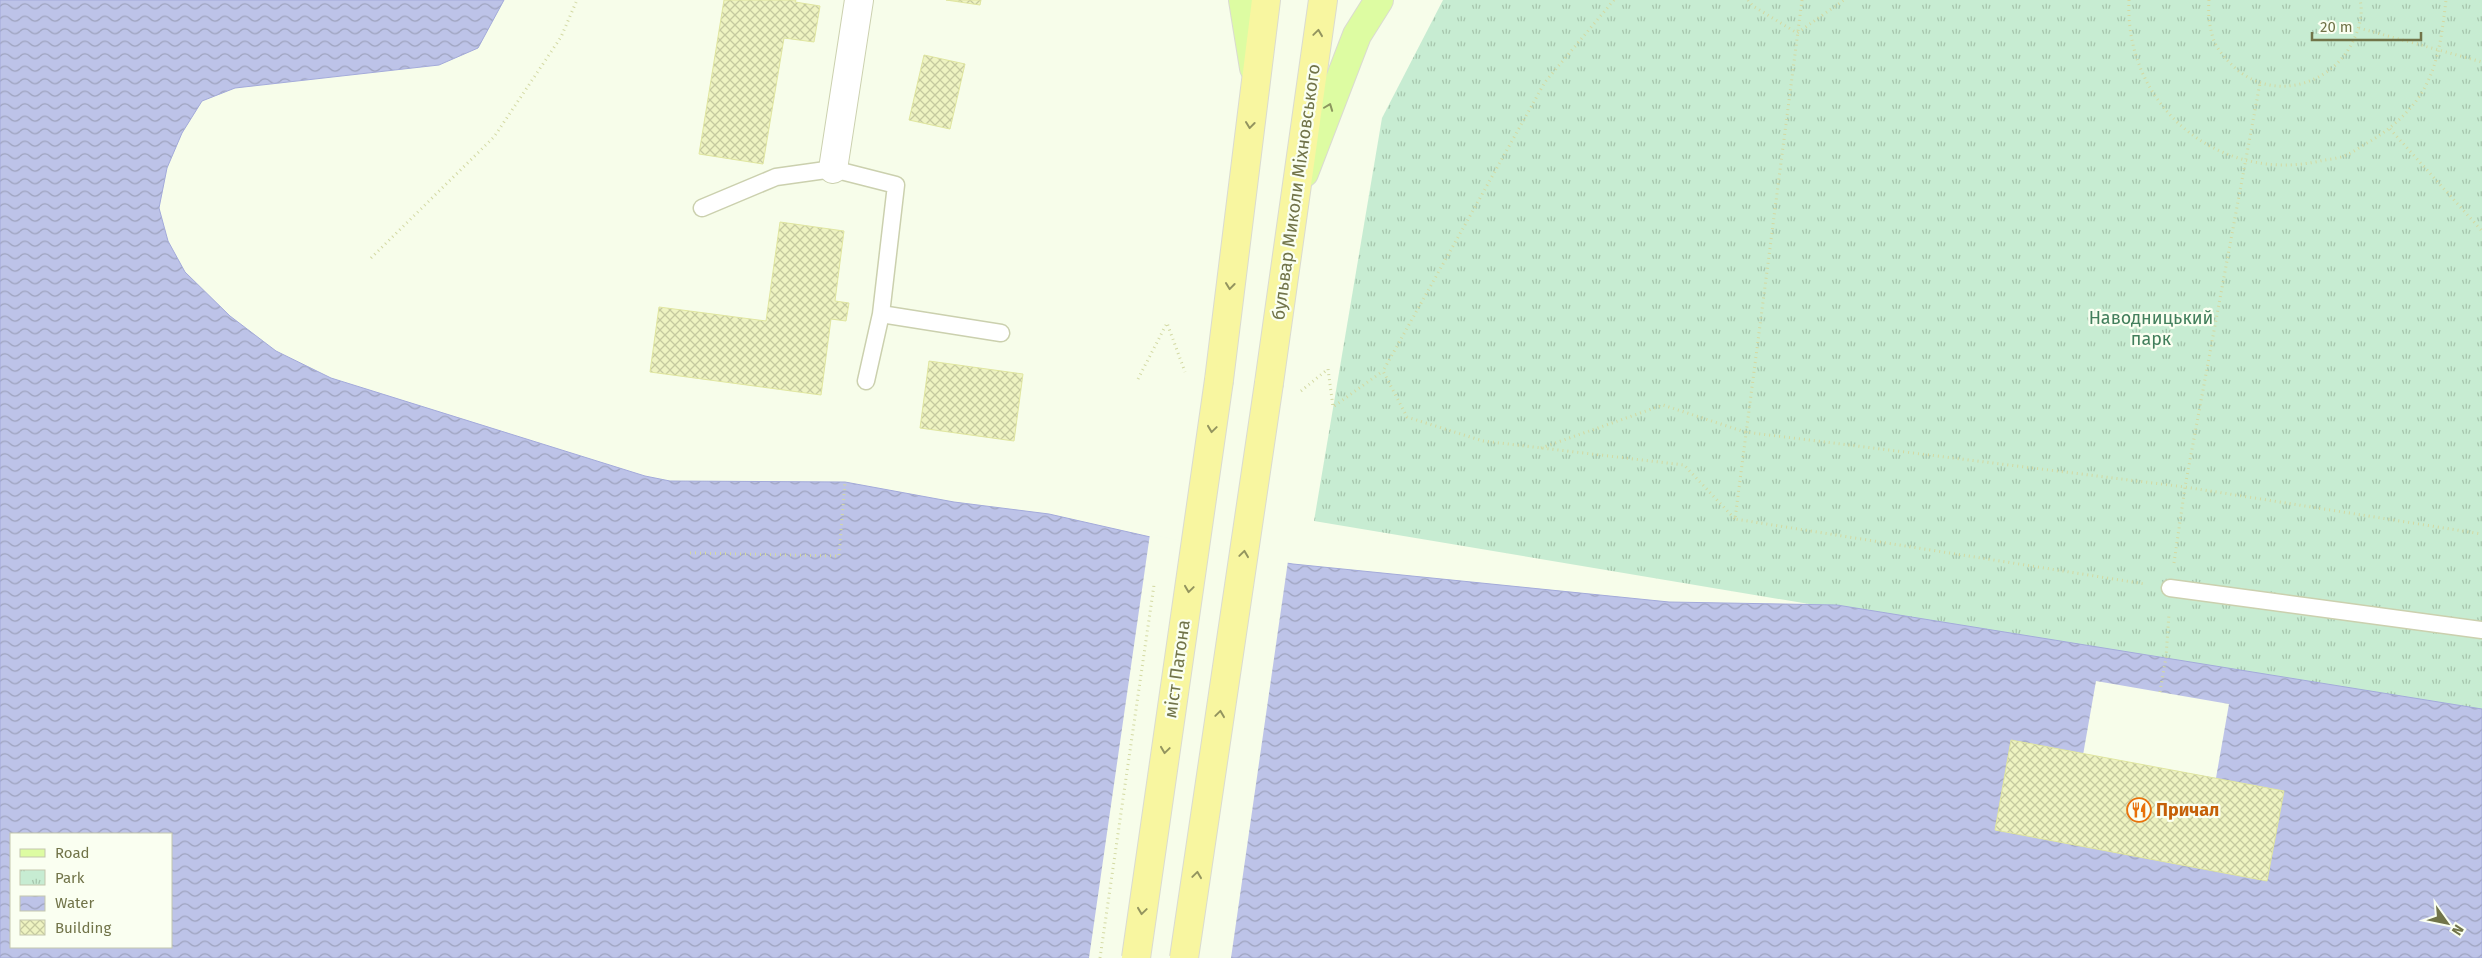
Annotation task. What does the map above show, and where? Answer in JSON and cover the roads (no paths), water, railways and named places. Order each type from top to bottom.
[{"type":"highway","points":[[1256,77],[1266,0]]},
{"type":"highway","name":"бульвар Миколи Міхновського","points":[[1184,958],[1323,0]]},
{"type":"highway","name":"міст Патона","points":[[1136,958],[1219,380],[1256,77]]},
{"type":"main road","points":[[1243,0],[1256,77]]},
{"type":"main road","points":[[1293,202],[1357,35],[1379,0]]},
{"type":"street","points":[[833,169],[859,0]]},
{"type":"lane","points":[[702,208],[776,177],[833,169],[896,186],[881,314],[866,381]]},
{"type":"lane","points":[[881,314],[1002,333]]},
{"type":"lane","points":[[2170,588],[2482,630]]},
{"type":"water","points":[[0,0],[504,0],[478,48],[439,65],[235,88],[202,101],[182,133],[167,168],[159,208],[168,241],[185,272],[230,316],[276,351],[331,378],[645,476],[670,481],[845,482],[954,502],[1049,514],[1221,553],[1293,564],[1669,602],[1837,605],[2482,709],[2482,958],[0,958]]},
{"type":"place","name":"Причал","points":[[2139,810]]},
{"type":"park label","name":"Наводницький парк","points":[[2151,328]]}]
